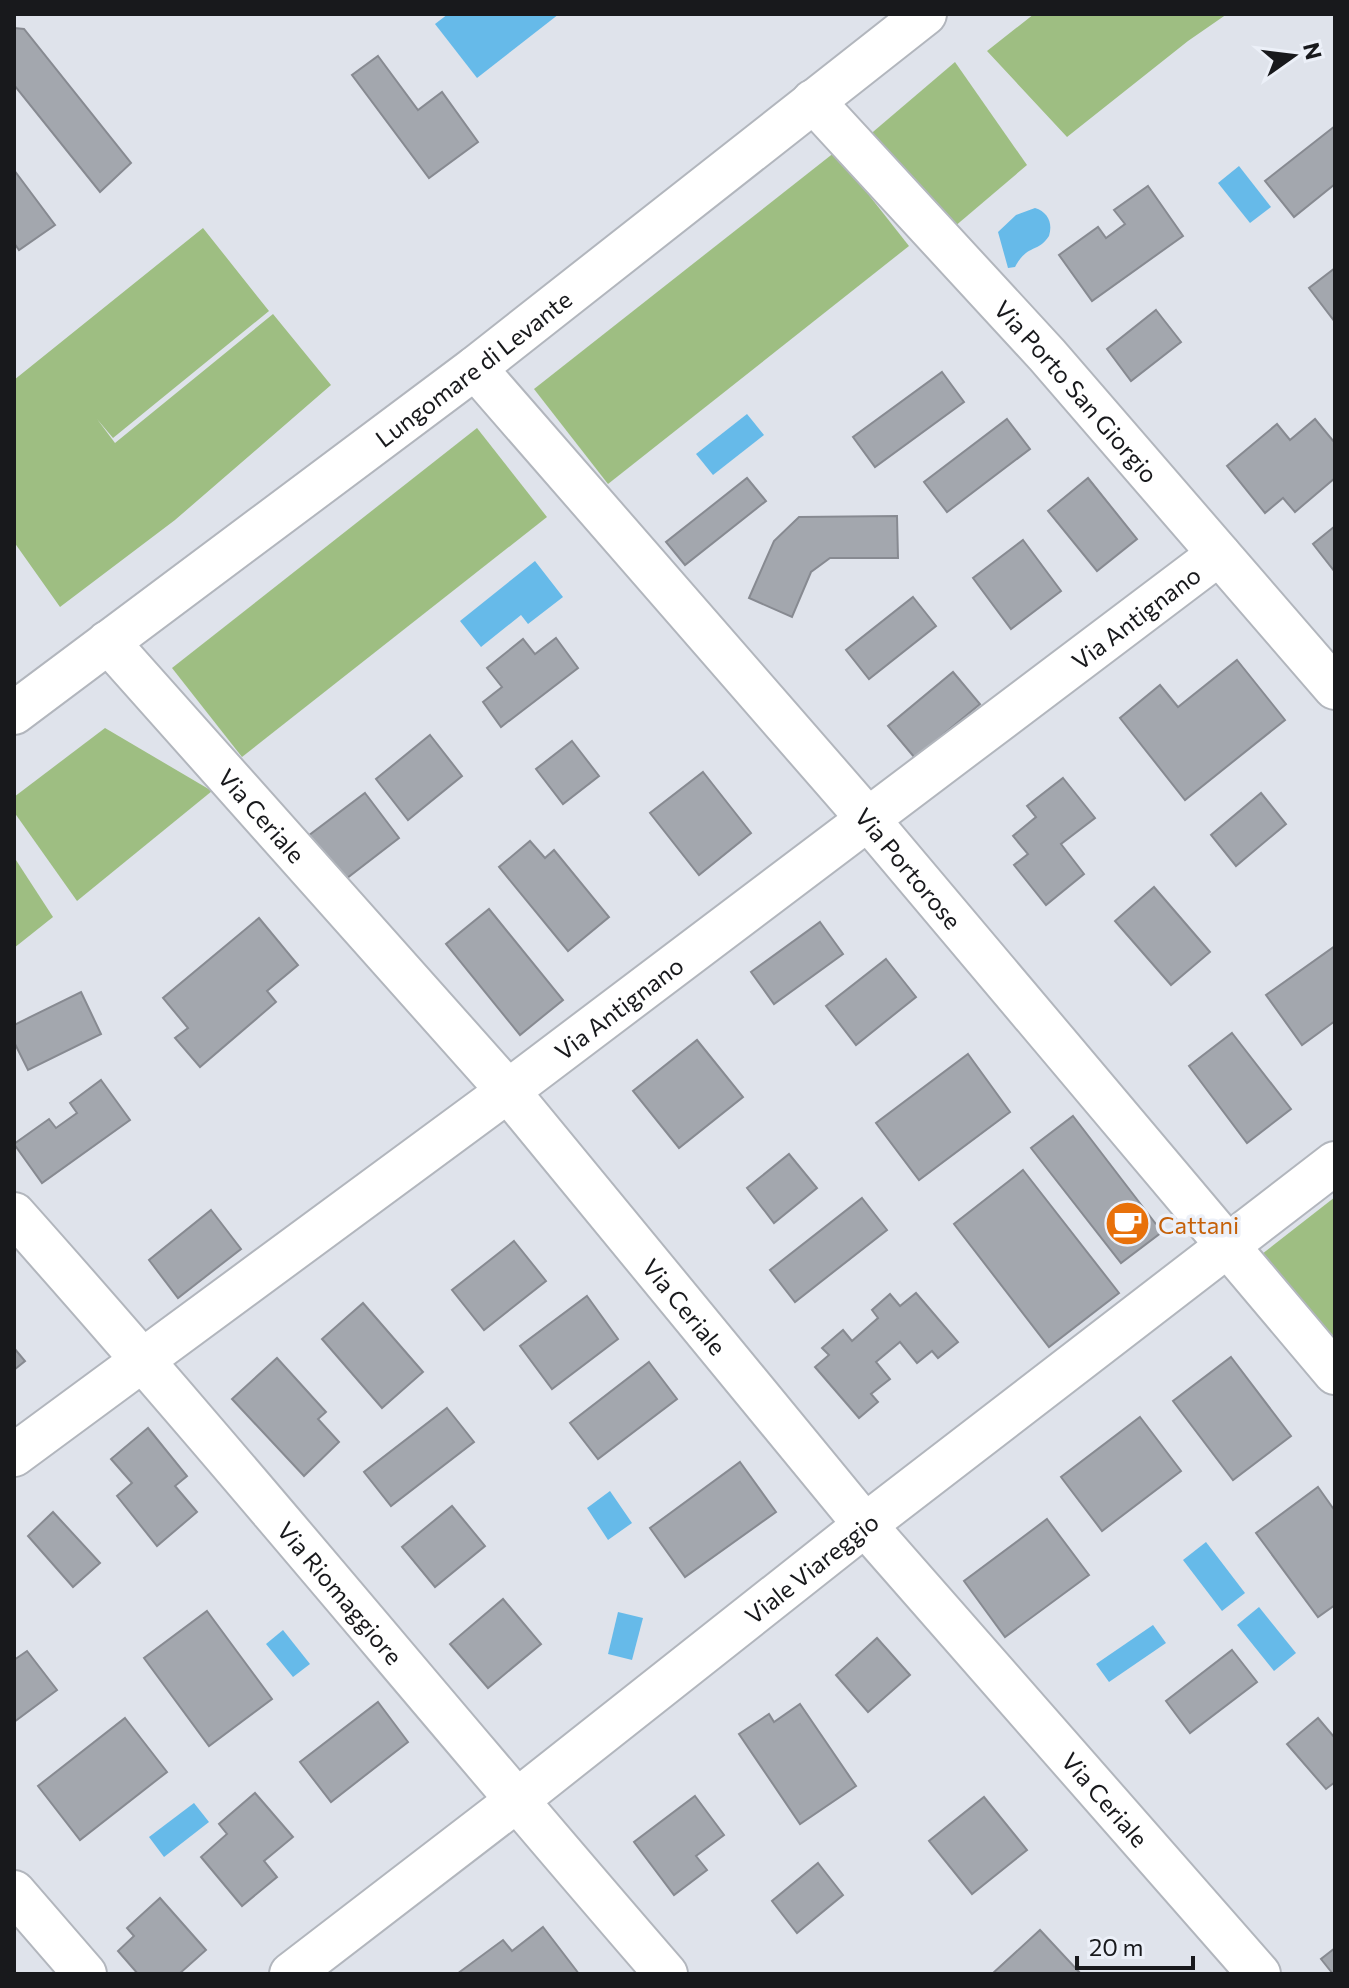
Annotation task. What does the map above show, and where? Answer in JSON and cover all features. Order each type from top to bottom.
[{"type":"street","name":"Lungomare di Levante","points":[[14,713],[475,368],[925,14]]},
{"type":"street","name":"Via Porto San Giorgio","points":[[813,101],[1047,355],[1335,688]]},
{"type":"street","name":"Via Portorose","points":[[475,368],[867,818],[1335,1373]]},
{"type":"street","name":"Via Antignano","points":[[14,1455],[508,1091],[1219,554]]},
{"type":"street","name":"Via Ceriale","points":[[108,642],[508,1091],[865,1525],[1259,1974]]},
{"type":"street","name":"Viale Viareggio","points":[[291,1974],[865,1525],[1335,1163]]},
{"type":"street","name":"Via Riomaggiore","points":[[14,1214],[144,1359],[516,1801],[666,1974]]},
{"type":"street","points":[[14,1892],[85,1974]]},
{"type":"green space","points":[[1034,14],[1227,14],[1067,137],[987,51]]},
{"type":"green space","points":[[955,62],[1027,165],[947,233],[867,137]]},
{"type":"green space","points":[[835,152],[909,246],[608,484],[534,389]]},
{"type":"green space","points":[[203,228],[269,311],[113,438],[97,419],[115,443],[273,314],[331,385],[175,520],[60,607],[14,542],[14,380]]},
{"type":"green space","points":[[477,428],[547,517],[242,757],[172,668]]},
{"type":"green space","points":[[105,728],[212,791],[77,901],[14,812],[14,797]]},
{"type":"green space","points":[[14,857],[53,917],[14,948]]},
{"type":"green space","points":[[1335,1197],[1335,1372],[1244,1268]]},
{"type":"water","points":[[448,14],[559,14],[477,78],[435,24]]},
{"type":"water","points":[[1239,166],[1271,207],[1250,223],[1218,183]]},
{"type":"water","points":[[1035,208],[1048,219],[1049,236],[1024,255],[1015,267],[1008,268],[998,232],[1016,215]]},
{"type":"water","points":[[747,414],[764,435],[713,475],[696,454]]},
{"type":"water","points":[[535,561],[563,597],[528,624],[521,615],[481,647],[460,621]]},
{"type":"water","points":[[610,1491],[632,1523],[608,1540],[587,1508]]},
{"type":"water","points":[[1206,1542],[1245,1593],[1222,1611],[1183,1560]]},
{"type":"water","points":[[1259,1607],[1296,1653],[1274,1671],[1237,1625]]},
{"type":"water","points":[[618,1612],[643,1618],[632,1660],[608,1654]]},
{"type":"water","points":[[1153,1625],[1166,1643],[1109,1682],[1096,1664]]},
{"type":"water","points":[[283,1630],[310,1664],[293,1677],[266,1644]]},
{"type":"water","points":[[194,1803],[209,1822],[164,1857],[149,1837]]},
{"type":"building","points":[[14,28],[24,29],[131,163],[100,192],[14,85]]},
{"type":"building","points":[[378,56],[418,110],[442,92],[478,142],[429,178],[352,75]]},
{"type":"building","points":[[1335,126],[1335,184],[1294,217],[1265,181]]},
{"type":"building","points":[[14,170],[55,225],[19,250],[14,243]]},
{"type":"building","points":[[1148,186],[1183,236],[1092,301],[1059,255],[1098,227],[1106,238],[1125,224],[1114,210]]},
{"type":"building","points":[[1335,268],[1335,322],[1309,288]]},
{"type":"building","points":[[1156,310],[1181,342],[1131,381],[1107,349]]},
{"type":"building","points":[[942,372],[964,402],[875,467],[853,437]]},
{"type":"building","points":[[1007,419],[1030,449],[947,512],[924,482]]},
{"type":"building","points":[[1315,419],[1335,443],[1335,478],[1295,512],[1283,498],[1265,513],[1227,466],[1277,424],[1290,440]]},
{"type":"building","points":[[747,478],[766,501],[685,565],[666,542]]},
{"type":"building","points":[[1088,478],[1137,539],[1097,571],[1048,511]]},
{"type":"building","points":[[897,516],[898,558],[830,558],[811,572],[792,617],[749,598],[774,541],[799,517]]},
{"type":"building","points":[[1335,526],[1335,572],[1313,544]]},
{"type":"building","points":[[1023,540],[1061,591],[1011,629],[973,578]]},
{"type":"building","points":[[913,597],[936,626],[869,679],[846,650]]},
{"type":"building","points":[[556,638],[578,668],[501,727],[483,702],[502,687],[487,668],[523,639],[535,654]]},
{"type":"building","points":[[1237,660],[1285,720],[1185,800],[1120,718],[1160,685],[1178,707]]},
{"type":"building","points":[[953,672],[980,704],[915,758],[888,726]]},
{"type":"building","points":[[430,735],[462,776],[408,820],[376,779]]},
{"type":"building","points":[[572,741],[599,776],[563,804],[536,769]]},
{"type":"building","points":[[703,772],[751,833],[699,875],[650,813]]},
{"type":"building","points":[[1063,778],[1095,818],[1061,844],[1084,874],[1046,905],[1014,865],[1028,854],[1013,836],[1036,817],[1027,806]]},
{"type":"building","points":[[365,793],[399,838],[338,885],[304,839]]},
{"type":"building","points":[[1261,793],[1286,824],[1236,866],[1211,835]]},
{"type":"building","points":[[530,841],[545,858],[554,850],[609,917],[568,951],[499,867]]},
{"type":"building","points":[[1154,887],[1210,952],[1171,985],[1115,921]]},
{"type":"building","points":[[489,909],[563,1000],[520,1035],[446,944]]},
{"type":"building","points":[[259,918],[298,965],[267,991],[276,1002],[200,1067],[175,1038],[188,1028],[163,998]]},
{"type":"building","points":[[820,922],[843,954],[774,1004],[751,972]]},
{"type":"building","points":[[1335,946],[1335,1021],[1302,1045],[1266,995]]},
{"type":"building","points":[[886,959],[916,997],[856,1045],[826,1006]]},
{"type":"building","points":[[81,992],[101,1034],[28,1070],[14,1042],[14,1025]]},
{"type":"building","points":[[1232,1033],[1291,1109],[1247,1143],[1189,1066]]},
{"type":"building","points":[[697,1040],[743,1097],[679,1148],[633,1091]]},
{"type":"building","points":[[968,1054],[1010,1112],[919,1180],[876,1123]]},
{"type":"building","points":[[101,1080],[130,1120],[42,1183],[14,1144],[49,1119],[56,1128],[77,1113],[70,1103]]},
{"type":"building","points":[[1073,1116],[1162,1232],[1121,1263],[1031,1148]]},
{"type":"building","points":[[789,1154],[817,1188],[774,1223],[747,1188]]},
{"type":"building","points":[[1023,1170],[1119,1293],[1049,1347],[954,1224]]},
{"type":"building","points":[[862,1198],[887,1230],[795,1302],[770,1270]]},
{"type":"building","points":[[211,1210],[241,1249],[178,1298],[149,1260]]},
{"type":"building","points":[[514,1241],[546,1281],[484,1330],[452,1290]]},
{"type":"building","points":[[916,1293],[958,1342],[938,1358],[932,1351],[917,1363],[900,1342],[876,1362],[890,1379],[871,1394],[878,1402],[859,1418],[815,1367],[829,1355],[822,1348],[843,1330],[852,1341],[878,1318],[872,1310],[890,1294],[900,1306]]},
{"type":"building","points":[[587,1296],[618,1339],[552,1389],[520,1346]]},
{"type":"building","points":[[363,1303],[423,1372],[382,1408],[322,1339]]},
{"type":"building","points":[[14,1348],[25,1361],[14,1370]]},
{"type":"building","points":[[1231,1357],[1291,1436],[1233,1480],[1173,1401]]},
{"type":"building","points":[[277,1358],[326,1412],[318,1419],[339,1442],[304,1476],[232,1399]]},
{"type":"building","points":[[649,1362],[677,1399],[598,1459],[570,1423]]},
{"type":"building","points":[[447,1408],[474,1442],[391,1506],[364,1472]]},
{"type":"building","points":[[1140,1417],[1181,1471],[1102,1531],[1061,1477]]},
{"type":"building","points":[[148,1428],[187,1476],[175,1486],[197,1512],[157,1546],[117,1496],[132,1483],[111,1459]]},
{"type":"building","points":[[740,1462],[776,1512],[685,1577],[650,1528]]},
{"type":"building","points":[[1318,1487],[1335,1511],[1335,1605],[1318,1617],[1256,1533]]},
{"type":"building","points":[[452,1506],[485,1546],[435,1587],[402,1547]]},
{"type":"building","points":[[53,1512],[100,1563],[73,1587],[28,1536]]},
{"type":"building","points":[[1047,1519],[1089,1575],[1005,1637],[964,1581]]},
{"type":"building","points":[[503,1599],[541,1644],[488,1688],[450,1644]]},
{"type":"building","points":[[207,1611],[272,1699],[209,1746],[144,1658]]},
{"type":"building","points":[[877,1638],[910,1675],[868,1712],[836,1675]]},
{"type":"building","points":[[1232,1650],[1257,1682],[1190,1733],[1166,1701]]},
{"type":"building","points":[[27,1651],[57,1690],[14,1722],[14,1660]]},
{"type":"building","points":[[378,1702],[408,1742],[331,1802],[300,1762]]},
{"type":"building","points":[[800,1704],[856,1786],[800,1824],[739,1734],[769,1714],[774,1722]]},
{"type":"building","points":[[125,1718],[167,1772],[80,1840],[38,1786]]},
{"type":"building","points":[[1318,1718],[1335,1738],[1335,1782],[1326,1789],[1287,1744]]},
{"type":"building","points":[[255,1793],[293,1837],[264,1861],[277,1877],[242,1906],[201,1857],[227,1834],[219,1824]]},
{"type":"building","points":[[695,1796],[724,1835],[696,1856],[707,1870],[674,1895],[634,1842]]},
{"type":"building","points":[[984,1797],[1027,1850],[972,1894],[929,1841]]},
{"type":"building","points":[[818,1863],[843,1895],[797,1933],[772,1901]]},
{"type":"building","points":[[160,1898],[206,1950],[179,1974],[138,1974],[118,1951],[134,1936],[127,1928]]},
{"type":"building","points":[[543,1927],[579,1974],[457,1974],[503,1940],[512,1951]]},
{"type":"building","points":[[1040,1930],[1081,1974],[992,1974]]},
{"type":"building","points":[[1335,1948],[1335,1974],[1333,1974],[1321,1959]]},
{"type":"place","name":"Cattani","points":[[1127,1224]]}]
